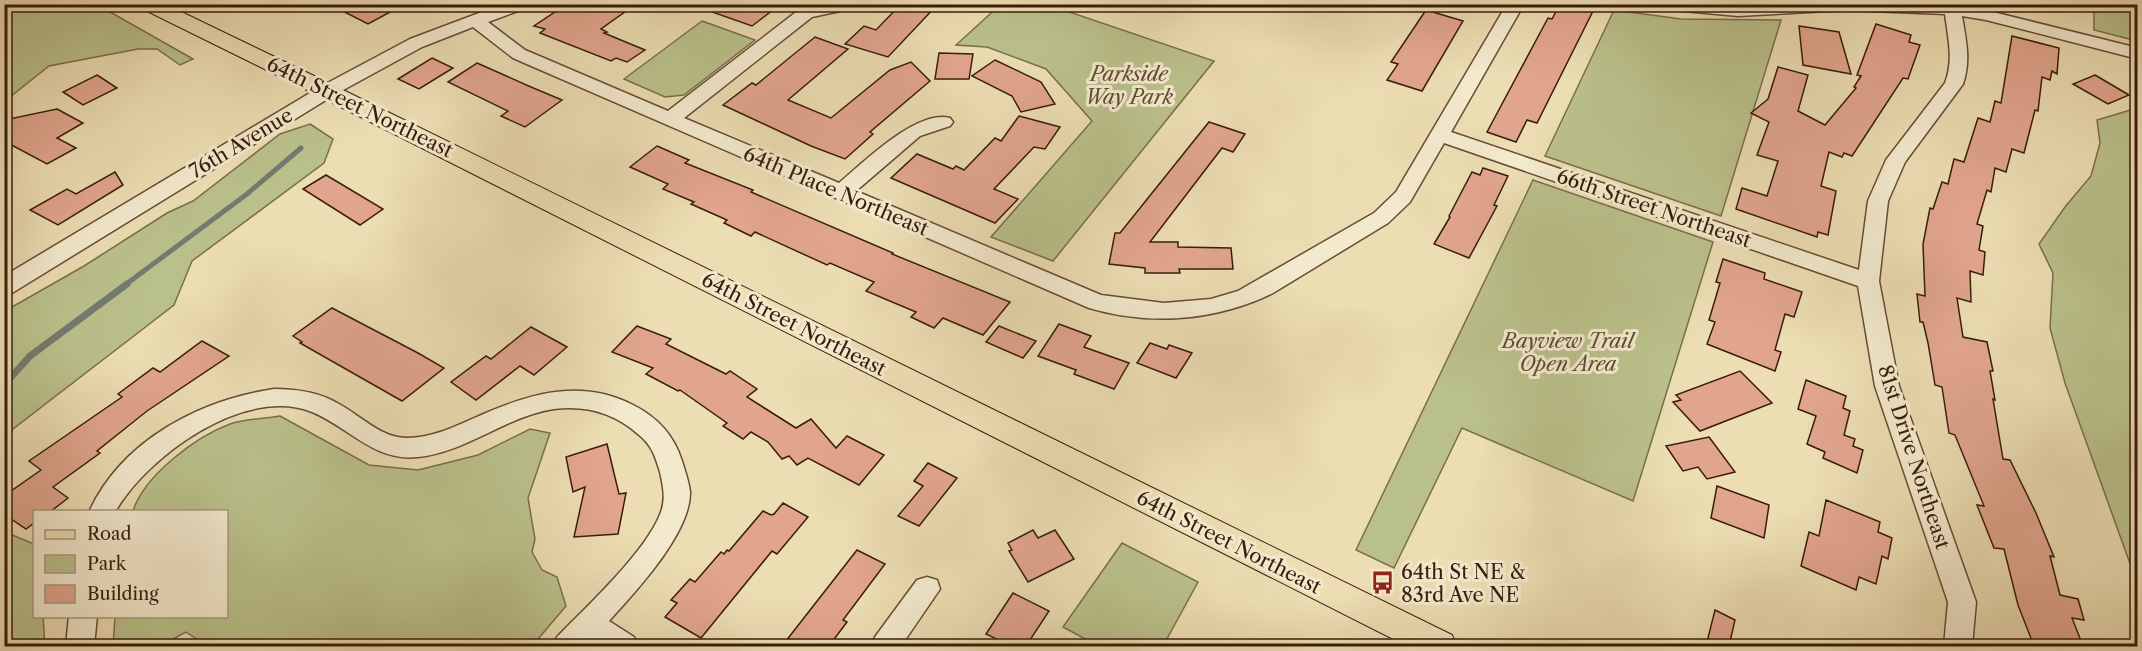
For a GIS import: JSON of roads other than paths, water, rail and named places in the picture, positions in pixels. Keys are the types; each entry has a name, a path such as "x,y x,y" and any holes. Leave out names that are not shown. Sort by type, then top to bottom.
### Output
{"main road":[{"name":"64th Street Northeast","path":"148,4 327,90 1440,646"}],"street":[{"name":"76th Avenue","path":"4,287 327,90 416,43 520,4"},
{"name":"64th Place Northeast","path":"476,21 519,54 840,194 1097,302 1135,309 1164,311 1211,307 1245,297 1381,218 1403,197 1516,4"},
{"path":"1662,4 1700,5 1738,11 1851,6 1951,7 2138,54"},
{"path":"1824,4 1851,6"},
{"path":"670,119 806,13 839,6"},
{"name":"81st Drive Northeast","path":"1951,7 1959,50 1959,70 1954,84 1896,160 1878,201 1868,281 1887,386 1962,602 1958,646"},
{"path":"840,194 913,132 943,122"},
{"name":"66th Street Northeast","path":"1440,135 1868,281"},
{"path":"103,510 106,503 143,458 178,432 212,414 246,401 285,398 318,404 372,438 394,446 418,448 445,441 535,403 575,399 614,406 639,419 659,437 670,460 677,495 670,523 650,554 567,646"},
{"path":"885,646 927,589"},
{"path":"80,646 83,618"},
{"path":"589,623 624,646"}],"waterway":[{"path":"4,10 13,10"},
{"path":"125,285 247,194 301,148"},
{"path":"4,385 30,356 127,284"},
{"path":"4,635 7,646"}],"place":[{"name":"64th St NE & 83rd Ave NE","path":"1383,583"}],"park label":[{"name":"Parkside Way Park","path":"1129,86"},
{"name":"Bayview Trail Open Area","path":"1568,352"}]}
